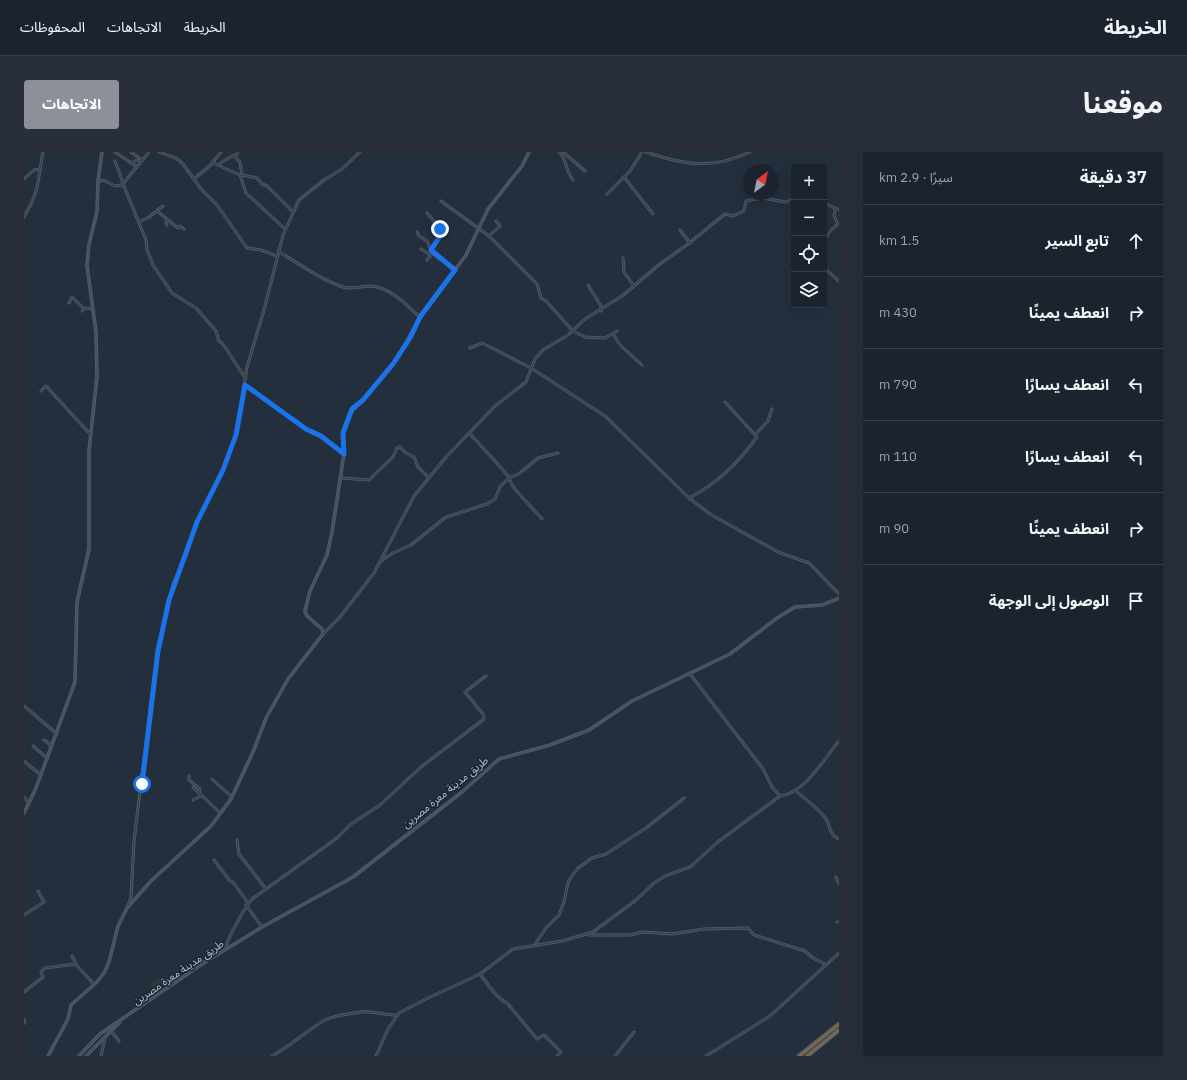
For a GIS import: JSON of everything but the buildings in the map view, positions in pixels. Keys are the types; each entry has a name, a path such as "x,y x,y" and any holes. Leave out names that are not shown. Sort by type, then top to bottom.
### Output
{"highway":[{"path":"799,1056 839,1024"},
{"path":"807,1056 839,1030"}],"street":[{"path":"24,218 32,202 44,152"},
{"path":"24,813 48,758 76,682 77,602 89,549 89,451 97,376 96,332 87,266 89,244 97,212 98,183 102,152"},
{"path":"115,152 137,167"},
{"path":"131,152 142,161"},
{"path":"98,183 103,180 116,186 123,183 149,152"},
{"path":"159,152 176,158 183,164 194,180 217,205 247,248 261,250 277,256"},
{"path":"194,180 221,152"},
{"path":"235,157 238,152"},
{"path":"128,908 131,897 134,841 147,747 148,720 161,633 173,584 186,556 197,522 223,470 236,435 247,367 264,310 278,251 285,229 300,200 324,180 342,169 360,152"},
{"path":"323,634 322,629 307,616 305,611 315,576 327,555 341,478 344,454 343,433 350,413 363,400 398,356 420,317 466,255 480,229 488,209 522,166 529,152"},
{"path":"559,152 565,160 567,173 573,180"},
{"path":"563,152 585,171"},
{"path":"607,194 624,177 640,157 642,152"},
{"path":"646,152 690,165 720,163 750,152"},
{"path":"219,165 221,162 234,155 240,162 246,193 285,229"},
{"path":"132,163 137,160 142,161"},
{"path":"115,161 139,222 153,265 172,293 196,308 216,331 219,341 223,344 244,376 246,376"},
{"path":"212,163 242,176 257,178 293,212"},
{"path":"24,179 34,170 40,169"},
{"path":"624,177 653,214"},
{"path":"48,1056 68,1020 71,1005 104,973 109,962 118,926 128,908 151,881 211,826 232,797 253,752 266,718 288,679 374,573 410,501 428,478 496,405 526,382 531,368 543,350 573,331 585,319 601,311 660,264 690,243 725,214 733,216 744,211 746,201 762,198 786,202 791,200"},
{"path":"440,201 489,236 536,284 541,298 546,301 573,331 587,337 605,338 617,332"},
{"path":"827,205 835,210 839,210"},
{"path":"139,222 163,206"},
{"path":"827,236 831,230 838,224 834,216 835,210"},
{"path":"157,211 178,228 180,226 184,229"},
{"path":"430,215 440,228 440,236"},
{"path":"167,225 166,222 168,220"},
{"path":"489,236 500,226 496,221"},
{"path":"680,230 690,243"},
{"path":"431,250 443,231"},
{"path":"417,232 419,236 427,241 433,254"},
{"path":"421,249 433,254 455,270"},
{"path":"278,251 316,274 343,287 358,289 369,286 378,287 392,294 420,317"},
{"path":"427,260 433,254"},
{"path":"623,258 624,272 634,286"},
{"path":"827,271 839,281"},
{"path":"588,285 601,306 601,311"},
{"path":"69,303 72,297 81,307 82,311"},
{"path":"81,307 93,309"},
{"path":"613,334 622,346 642,364"},
{"path":"470,348 484,343 531,368 605,416 688,498 710,514 778,552 809,563 839,594"},
{"path":"245,385 306,429 321,436 344,454"},
{"path":"41,391 46,386 91,435"},
{"path":"688,498 704,490 737,463 757,437 725,402"},
{"path":"755,435 768,422 772,409"},
{"path":"470,434 509,478 513,487 542,519"},
{"path":"341,478 369,480 393,457 398,447 406,453 414,456 418,467 428,478"},
{"path":"380,561 411,545 446,517 487,504 496,497 500,487 509,478 520,473 538,458 558,453"},
{"name":"طريق مدينة معرة مصرين","path":"86,1056 124,1019 169,985 262,927 353,877 462,792 499,759 550,745 589,730 625,705 730,654 777,618 795,608 822,604 839,598"},
{"path":"690,674 764,769 772,787 780,796"},
{"path":"224,950 227,941 242,916 247,904 338,838 351,824 380,805 421,767 484,719 483,714 465,692 486,676"},
{"path":"24,706 57,734"},
{"path":"44,740 52,746"},
{"path":"587,935 612,919 661,878 690,867 719,841 780,796 796,791 807,781 839,741"},
{"path":"33,746 48,758"},
{"path":"24,761 41,775"},
{"path":"189,776 189,780 200,790 200,795"},
{"path":"212,779 232,797"},
{"path":"193,787 220,813"},
{"path":"796,791 807,802 815,806 827,820 832,834 839,839"},
{"path":"193,800 200,795"},
{"path":"24,797 29,803"},
{"path":"535,944 546,928 559,915 564,902 568,882 578,869 592,858 606,854 646,828 684,798"},
{"path":"237,840 239,854 266,889"},
{"path":"214,860 230,881 233,882 262,927"},
{"path":"836,877 839,884"},
{"path":"24,916 44,902 38,891"},
{"path":"376,1056 388,1029 398,1015 420,1002 480,974 513,949 535,944 587,935 630,935 643,932 672,934 704,929 748,928 754,935 805,951 813,958 825,964"},
{"path":"706,1056 770,1016 825,964 839,953"},
{"path":"72,956 76,964 94,984"},
{"path":"24,992 43,977 40,972 45,968 76,964"},
{"path":"480,974 537,1039 544,1035 561,1052 557,1056"},
{"path":"272,1056 289,1047 323,1021 333,1017 363,1012 398,1015"},
{"name":"طريق مدينة معرة مصرين","path":"79,1056 100,1034 124,1019"},
{"path":"110,1031 119,1041"},
{"path":"614,1056 634,1032"},
{"path":"101,1056 105,1038"}],"green space":[{"path":"160,977 164,983 154,989 150,983"}],"route":[{"path":"142,784 147,747 148,720 158,651 173,584 181,563 186,556 197,522 210,493 223,470 236,435 245,385 306,429 321,436 344,454 343,433 352,409 363,400 393,364 410,338 425,309 436,298 455,270 433,254 431,250 440,236 440,229"}]}
